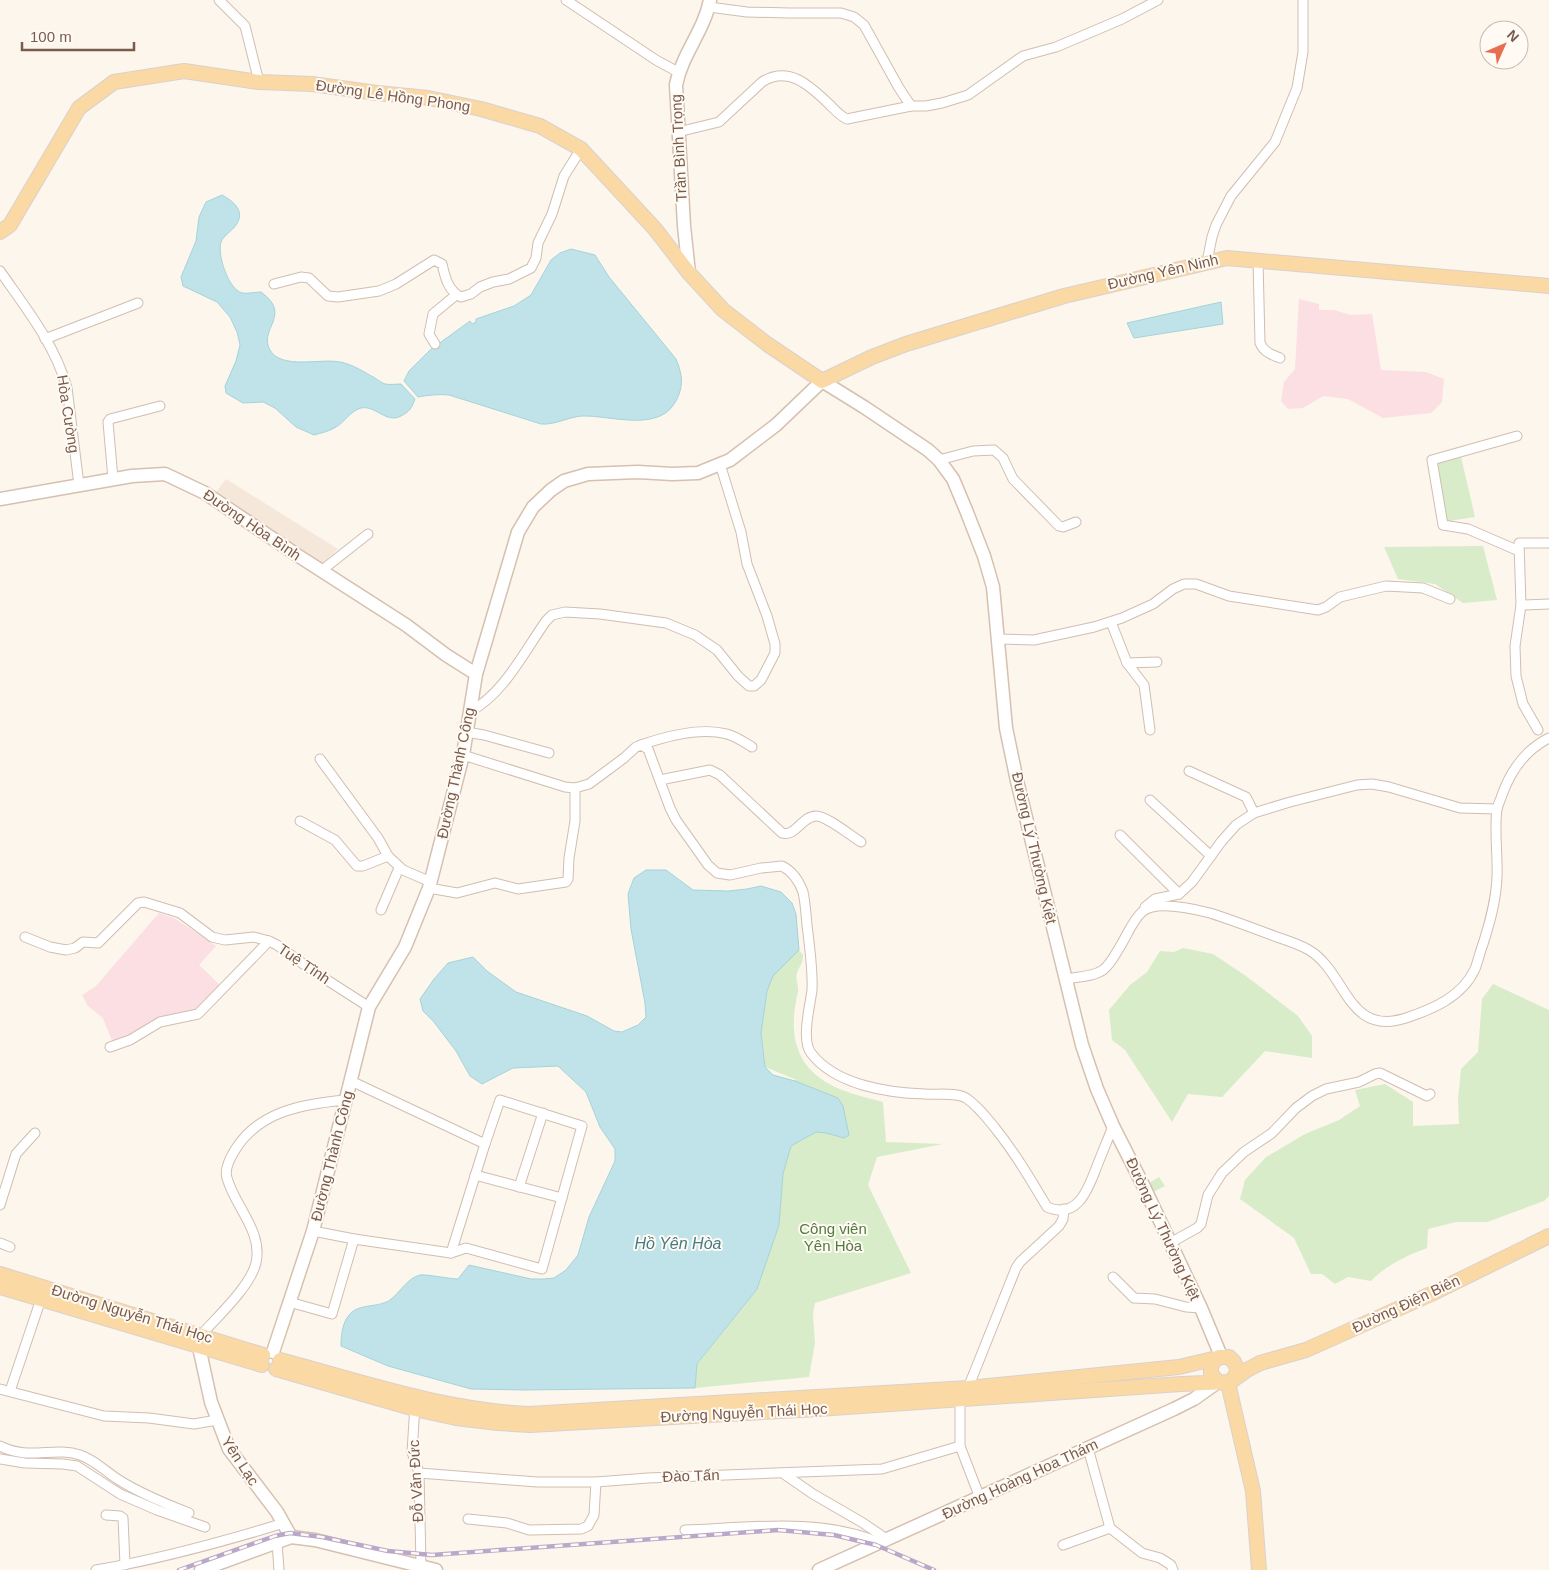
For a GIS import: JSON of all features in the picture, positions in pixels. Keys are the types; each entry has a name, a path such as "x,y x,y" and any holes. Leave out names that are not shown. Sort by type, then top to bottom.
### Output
{"main road":[{"name":"Trần Bình Trọng","path":"689,273 684,226 676,85 678,72 710,4"},
{"name":"Đường Lê Hồng Phong","path":"0,232 10,224 79,108 114,82 184,71 259,82 312,84 437,100 481,109 540,126 580,149 655,229 689,273 723,310 767,344 822,381"},
{"name":"Đường Yên Ninh","path":"822,381 872,357 906,344 1064,296 1226,258 1549,286"},
{"name":"Đường Lý Thường Kiệt","path":"822,381 913,438 940,460 952,479 966,510 990,573 999,639 1006,728 1017,781 1082,1044 1097,1089 1113,1126 1145,1189 1223,1357"},
{"name":"Đường Thành Công","path":"271,1360 313,1231 369,1007 405,947 430,885 463,755 476,674 518,532 533,507 564,481 588,474 638,472 698,473 730,460 776,425 822,381"},
{"name":"Đường Hòa Bình","path":"0,499 113,479 165,474 205,492 406,625 446,655 476,674"},
{"name":"Đường Điện Biên","path":"1226,1382 1260,1363 1292,1355 1315,1346 1431,1294 1549,1236"},
{"name":"Đường Nguyễn Thái Học","path":"0,1274 43,1294"},
{"name":"Đường Nguyễn Thái Học","path":"0,1287 43,1294 416,1403 456,1418 498,1423 530,1425 964,1394 1226,1382"},
{"name":"Yên Lạc","path":"200,1341 211,1402 229,1449 284,1523 291,1537"},
{"name":"Đường Nguyễn Thái Học","path":"964,1394 1179,1367 1223,1357"},
{"name":"Đường Điện Biên","path":"1223,1357 1244,1362 1260,1363"},
{"path":"1223,1357 1234,1362 1237,1368 1236,1375 1226,1382 1213,1378 1210,1370 1212,1362 1223,1357"},
{"path":"1226,1382 1253,1491 1259,1570"},
{"name":"Đường Hoàng Hoa Thám","path":"819,1570 980,1498 1194,1399 1226,1382"},
{"path":"201,1570 291,1537 314,1540 436,1570"}],"street":[{"path":"219,0 245,26 259,82"},
{"path":"566,0 656,60 678,72"},
{"path":"678,132 719,122 762,82 770,77 782,75 791,76 803,82 847,119 911,106 942,103 968,94 1023,56 1082,36 1122,19 1158,0"},
{"path":"1208,262 1216,225 1231,196 1275,142 1297,88 1303,52 1303,0"},
{"path":"710,4 781,13 841,13 854,17 864,25 911,106"},
{"path":"274,284 301,277 309,278 328,296 338,297 379,291 396,284 434,260 442,264 448,284 456,295 461,297 471,294 480,287 521,274 531,268 536,258 538,243 552,214 564,176 580,149"},
{"path":"1258,260 1260,343 1263,349 1280,358"},
{"name":"Hòa Cường","path":"0,271 46,339 63,373 67,388 79,485"},
{"path":"435,344 429,334 433,314 456,295"},
{"path":"46,339 138,303"},
{"path":"113,479 108,422 110,419 160,406"},
{"path":"1517,436 1432,460 1443,525 1468,529 1519,551"},
{"path":"940,460 973,451 994,450 1002,458 1013,479 1059,526 1063,527 1076,522"},
{"path":"469,712 485,703 496,693 546,621 552,615 561,612 600,614 666,622 694,635 717,650 738,676 749,686 754,686 761,680 775,653 774,636 750,571 741,532 720,464"},
{"path":"321,570 368,534"},
{"path":"1538,730 1523,704 1516,676 1515,646 1521,605 1519,543 1549,543"},
{"path":"999,639 1034,640 1051,638 1111,622 1153,604 1173,589 1184,584 1196,584 1228,596 1318,610 1340,597 1386,586 1423,588 1450,598"},
{"path":"1521,605 1549,604"},
{"path":"1111,622 1127,663 1144,684 1150,730"},
{"path":"1127,663 1157,662"},
{"path":"466,732 484,735 549,753"},
{"path":"463,755 565,787 575,788 589,784 636,747 659,738 703,732 726,734 736,737 752,747"},
{"path":"1143,911 1156,906 1195,909 1218,915 1302,946 1323,961 1356,1009 1372,1019 1387,1022 1395,1021 1423,1012 1450,998 1464,986 1475,969 1492,916 1495,898 1497,876 1497,809 1507,782 1518,764 1536,745 1549,738"},
{"path":"641,745 648,749 676,820 708,865 717,873 730,875 782,866 793,874 798,881 805,902 811,966 812,987 807,1030 808,1042 809,1051 818,1062 839,1076 873,1088 911,1094 955,1095 966,1098 985,1115 1012,1151 1047,1207 1057,1211 1074,1206 1084,1197 1113,1126"},
{"path":"320,759 378,838 388,856 399,868 430,885 457,893 495,883 518,889 566,882 568,879 569,858 575,821 575,788"},
{"path":"660,780 710,770 714,771 782,833 791,832 808,818 817,816 861,842"},
{"path":"1189,771 1246,797 1254,813"},
{"path":"1065,979 1102,970 1110,962 1145,906 1155,899 1178,894 1192,882 1236,825 1254,813 1357,785 1372,784 1389,787 1460,808 1497,809"},
{"path":"1150,800 1211,856"},
{"path":"300,821 335,840 357,866 363,866 388,856"},
{"path":"1120,835 1178,894"},
{"path":"381,910 399,868"},
{"name":"Tuệ Tĩnh","path":"26,938 50,947 66,950 72,950 83,942 98,943 138,903 144,902 180,912 212,938 225,940 254,937 269,941 369,1007"},
{"path":"110,1047 130,1040 160,1022 198,1014 269,941"},
{"path":"1170,1243 1201,1224 1208,1195 1222,1173 1244,1152 1272,1133 1296,1108 1312,1096 1332,1087 1359,1082 1380,1073 1415,1091 1427,1096 1430,1094"},
{"path":"351,1081 485,1144"},
{"path":"200,1341 247,1284 256,1263 257,1239 226,1177 228,1160 242,1138 269,1118 306,1105 345,1100"},
{"path":"313,1231 354,1240 451,1253 466,1248 542,1269 582,1126 500,1100 451,1253"},
{"path":"519,1187 543,1113"},
{"path":"0,1205 16,1154 35,1133"},
{"path":"475,1175 562,1198"},
{"path":"980,1498 960,1446 964,1394 1016,1268 1059,1226 1063,1219 1064,1209"},
{"path":"289,1302 332,1314 354,1240"},
{"path":"0,1243 10,1247"},
{"path":"1113,1277 1134,1298 1155,1299 1186,1307 1201,1308"},
{"path":"10,1391 43,1294"},
{"path":"0,1389 104,1416 149,1418 194,1424 217,1420"},
{"name":"Đỗ Văn Đức","path":"416,1403 412,1452 418,1473 421,1565"},
{"path":"0,1446 19,1453 56,1452 79,1454 126,1485 190,1513"},
{"name":"Đào Tấn","path":"418,1473 537,1482 596,1482 648,1478 784,1474 882,1469 960,1446"},
{"path":"1088,1448 1110,1528 1142,1553 1160,1558 1171,1566 1173,1570"},
{"path":"0,1458 25,1463 77,1466 120,1494 204,1527"},
{"path":"784,1474 813,1494 863,1523 884,1542"},
{"path":"468,1519 507,1523 529,1530 581,1529 588,1526 594,1515 596,1482"},
{"path":"106,1515 123,1518 125,1565"},
{"path":"96,1570 204,1547 284,1523"},
{"path":"685,1530 765,1526 805,1527 867,1537 884,1542"},
{"path":"1063,1545 1110,1528"},
{"path":"277,1542 279,1570"}],"shaded area":[{"path":"1299,299 1319,304 1319,310 1334,310 1351,315 1372,314 1381,370 1426,372 1444,379 1442,402 1431,413 1383,418 1348,399 1323,396 1303,408 1288,409 1281,401 1284,382 1295,369"},
{"path":"226,479 338,549 321,565 214,495"},
{"path":"159,913 174,918 216,946 199,965 221,986 197,1012 113,1043 103,1018 88,1006 82,995 96,986"}],"green space":[{"path":"1461,457 1475,517 1449,521 1447,520 1435,464"},
{"path":"1483,546 1497,600 1463,603 1435,584 1398,579 1384,547"},
{"path":"1183,948 1213,954 1246,976 1298,1016 1312,1036 1312,1058 1265,1051 1222,1097 1188,1094 1172,1122 1125,1050 1112,1040 1109,1010 1130,985 1147,972 1160,951 1174,952"},
{"name":"Công viên Yên Hòa","path":"799,950 803,958 797,975 798,990 794,1024 795,1038 805,1063 826,1082 842,1090 883,1102 886,1142 943,1144 877,1157 868,1185 911,1273 815,1303 813,1314 815,1343 809,1377 695,1388 697,1365 757,1289 779,1225 783,1174 791,1146 816,1132 844,1138 794,1080 797,1080 765,1067 761,1033 767,991 773,976"},
{"path":"1493,984 1549,1010 1549,1196 1544,1201 1487,1222 1456,1222 1428,1229 1427,1248 1383,1270 1371,1281 1348,1277 1335,1284 1322,1274 1311,1274 1294,1238 1240,1199 1245,1180 1266,1157 1305,1134 1339,1120 1360,1106 1355,1090 1385,1084 1413,1102 1413,1126 1459,1124 1458,1100 1461,1069 1478,1052 1482,999"},
{"path":"1159,1177 1165,1186 1153,1192 1149,1183"}],"water":[{"path":"222,195 234,203 240,215 236,225 221,242 222,262 228,278 237,290 242,293 261,292 270,300 275,315 267,342 275,356 292,362 332,361 349,364 385,384 401,384 415,399 408,411 401,416 391,418 371,409 361,408 334,428 314,435 296,427 275,408 263,402 243,403 226,393 225,386 236,361 240,345 237,332 230,317 217,302 183,286 181,277 196,241 199,217 206,202"},
{"path":"571,249 595,255 609,277 676,359 681,374 681,384 677,399 670,410 648,419 634,420 582,416 541,424 449,395 418,397 404,381 409,371 430,350 470,321 472,324 476,322 476,319 514,306 531,295 551,260 560,253"},
{"path":"1221,302 1223,324 1134,338 1127,323"},
{"name":"Hồ Yên Hòa","path":"646,870 666,870 693,890 728,891 761,886 781,892 792,903 796,914 799,950 773,976 767,991 761,1033 765,1067 773,1075 795,1081 838,1098 843,1106 849,1135 844,1138 816,1132 791,1146 783,1174 779,1225 757,1289 697,1364 695,1388 471,1389 388,1366 341,1346 343,1327 352,1312 367,1306 387,1302 407,1282 420,1275 458,1279 469,1265 531,1279 554,1278 566,1270 578,1255 589,1217 615,1161 615,1149 600,1127 586,1092 558,1066 513,1068 482,1084 470,1076 456,1051 423,1011 420,999 448,963 473,957 487,971 516,992 587,1016 614,1031 622,1032 638,1025 646,1017 645,1003 631,929 628,894 634,878"}],"railway":[{"path":"179,1570 275,1536 290,1533 322,1537 388,1551 432,1555 778,1530 834,1535 876,1545 934,1570"}]}
